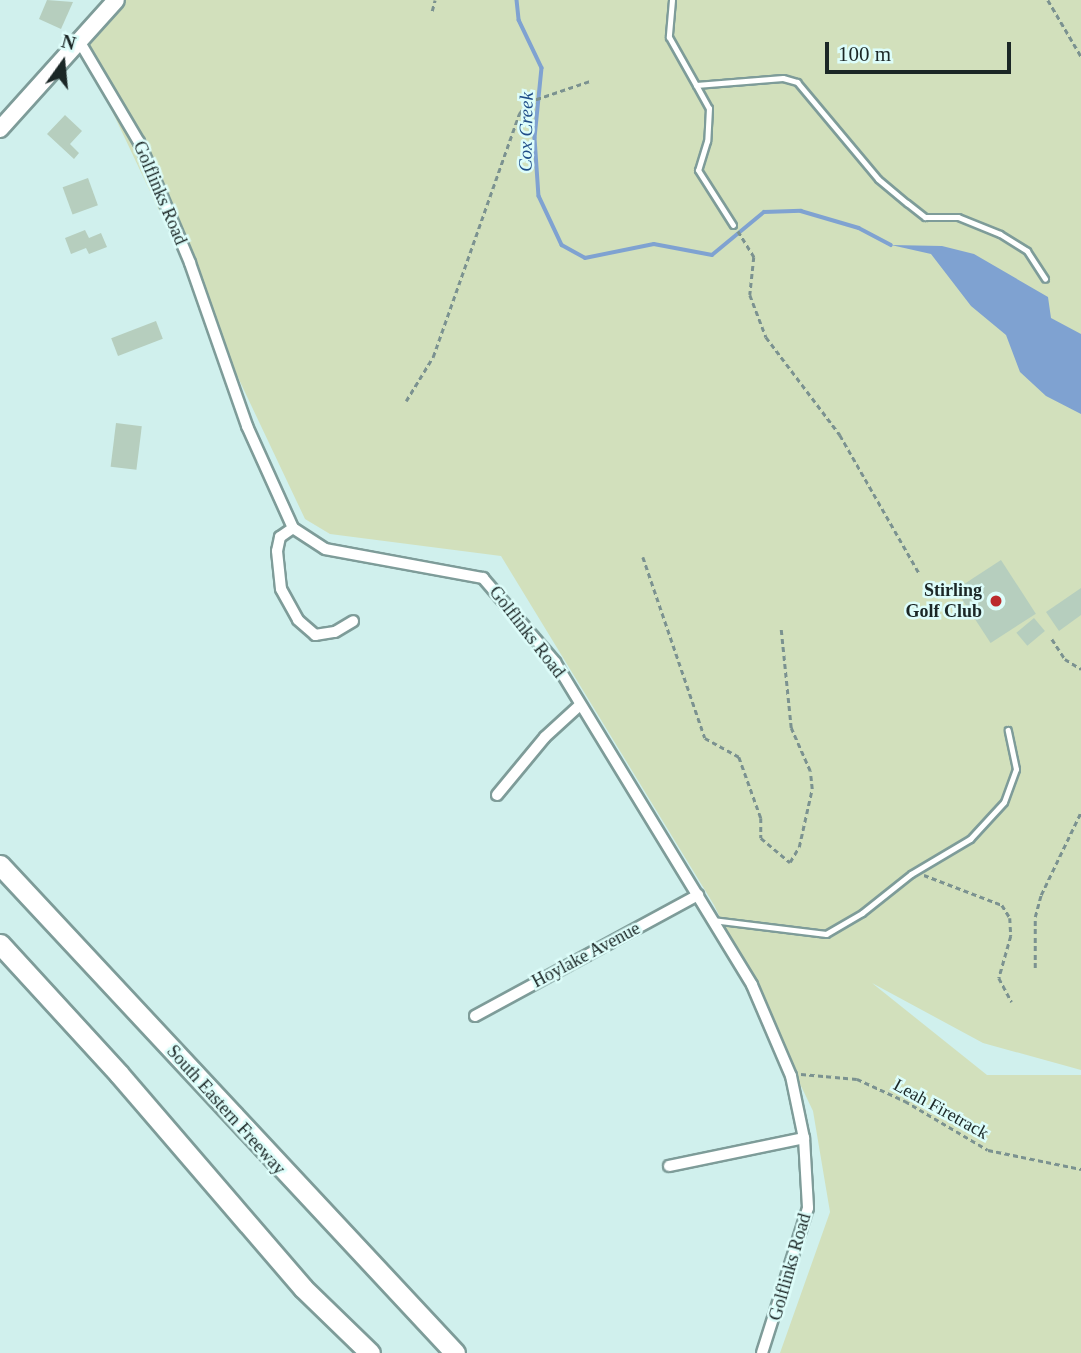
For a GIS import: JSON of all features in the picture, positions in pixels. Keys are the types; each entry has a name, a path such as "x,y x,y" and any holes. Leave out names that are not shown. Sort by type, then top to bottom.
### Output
{"highway":[{"name":"South Eastern Freeway","path":"0,865 455,1353"},
{"path":"0,944 119,1074 303,1288 370,1353"}],"main road":[{"path":"0,129 78,39 116,0"}],"street":[{"name":"Golflinks Road","path":"78,39 139,142 190,263 247,426 293,528 325,549 483,578 555,662 698,895 709,920 751,985 792,1076 804,1138 808,1208 762,1353"},
{"path":"293,528 280,537 277,551 281,589 298,620 315,635 335,632 353,621"},
{"path":"497,795 545,737 579,705"},
{"name":"Hoylake Avenue","path":"475,1016 698,895"},
{"path":"669,1166 804,1138"}],"lane":[{"path":"672,0 668,37 709,108 707,141 698,170 733,225"},
{"path":"696,85 783,78 797,82 878,179 907,203 925,217 958,217 1000,234 1027,251 1045,279"},
{"path":"709,920 826,934 862,913 911,874 970,839 1004,802 1016,769 1008,730"}],"path":[{"path":"432,11 435,0"},
{"path":"1048,0 1081,55"},
{"path":"405,401 433,357 520,114 531,101 590,80"},
{"path":"744,238 754,257 750,295 765,337 840,435 919,573"},
{"path":"643,557 705,738 739,757 761,817 761,838 790,862 799,847 812,789 810,771 791,728 781,629"},
{"path":"1052,639 1065,659 1081,668"},
{"path":"1035,968 1035,917 1041,895 1081,812"},
{"path":"924,875 1002,905 1010,918 1011,936 999,978 1012,1002"},
{"name":"Leah Firetrack","path":"792,1076 808,1072 857,1079 905,1101 954,1134 988,1150 1081,1169"}],"green space":[{"name":"Stirling Golf Club","path":"116,0 1081,0 1081,1070 983,1043 872,983 987,1075 1081,1075 1081,1353 780,1353 830,1212 813,1111 714,905 501,556 330,534 305,519 78,39"}],"water":[{"path":"891,245 942,246 974,254 1048,297 1051,318 1081,334 1081,414 1046,396 1020,372 1006,335 971,306 931,254"}],"building":[{"path":"47,0 73,2 61,29 39,19"},
{"path":"65,115 82,131 70,144 79,153 74,159 47,134"},
{"path":"88,178 98,205 73,214 63,187"},
{"path":"85,230 89,238 101,233 107,247 89,254 86,248 71,254 65,238"},
{"path":"156,321 163,339 118,356 111,338"},
{"path":"116,423 142,426 136,470 111,467"},
{"name":"Stirling Golf Club","path":"1001,560 1036,614 991,643 956,589"},
{"path":"1081,588 1081,615 1059,631 1046,612"},
{"path":"1034,618 1045,631 1027,646 1016,633"}],"waterway":[{"name":"Cox Creek","path":"517,0 519,20 542,68 535,138 539,196 562,245 585,258 654,244 712,255 764,212 801,211 859,228 891,245"}],"place":[{"name":"Stirling Golf Club","path":"996,601"}]}
